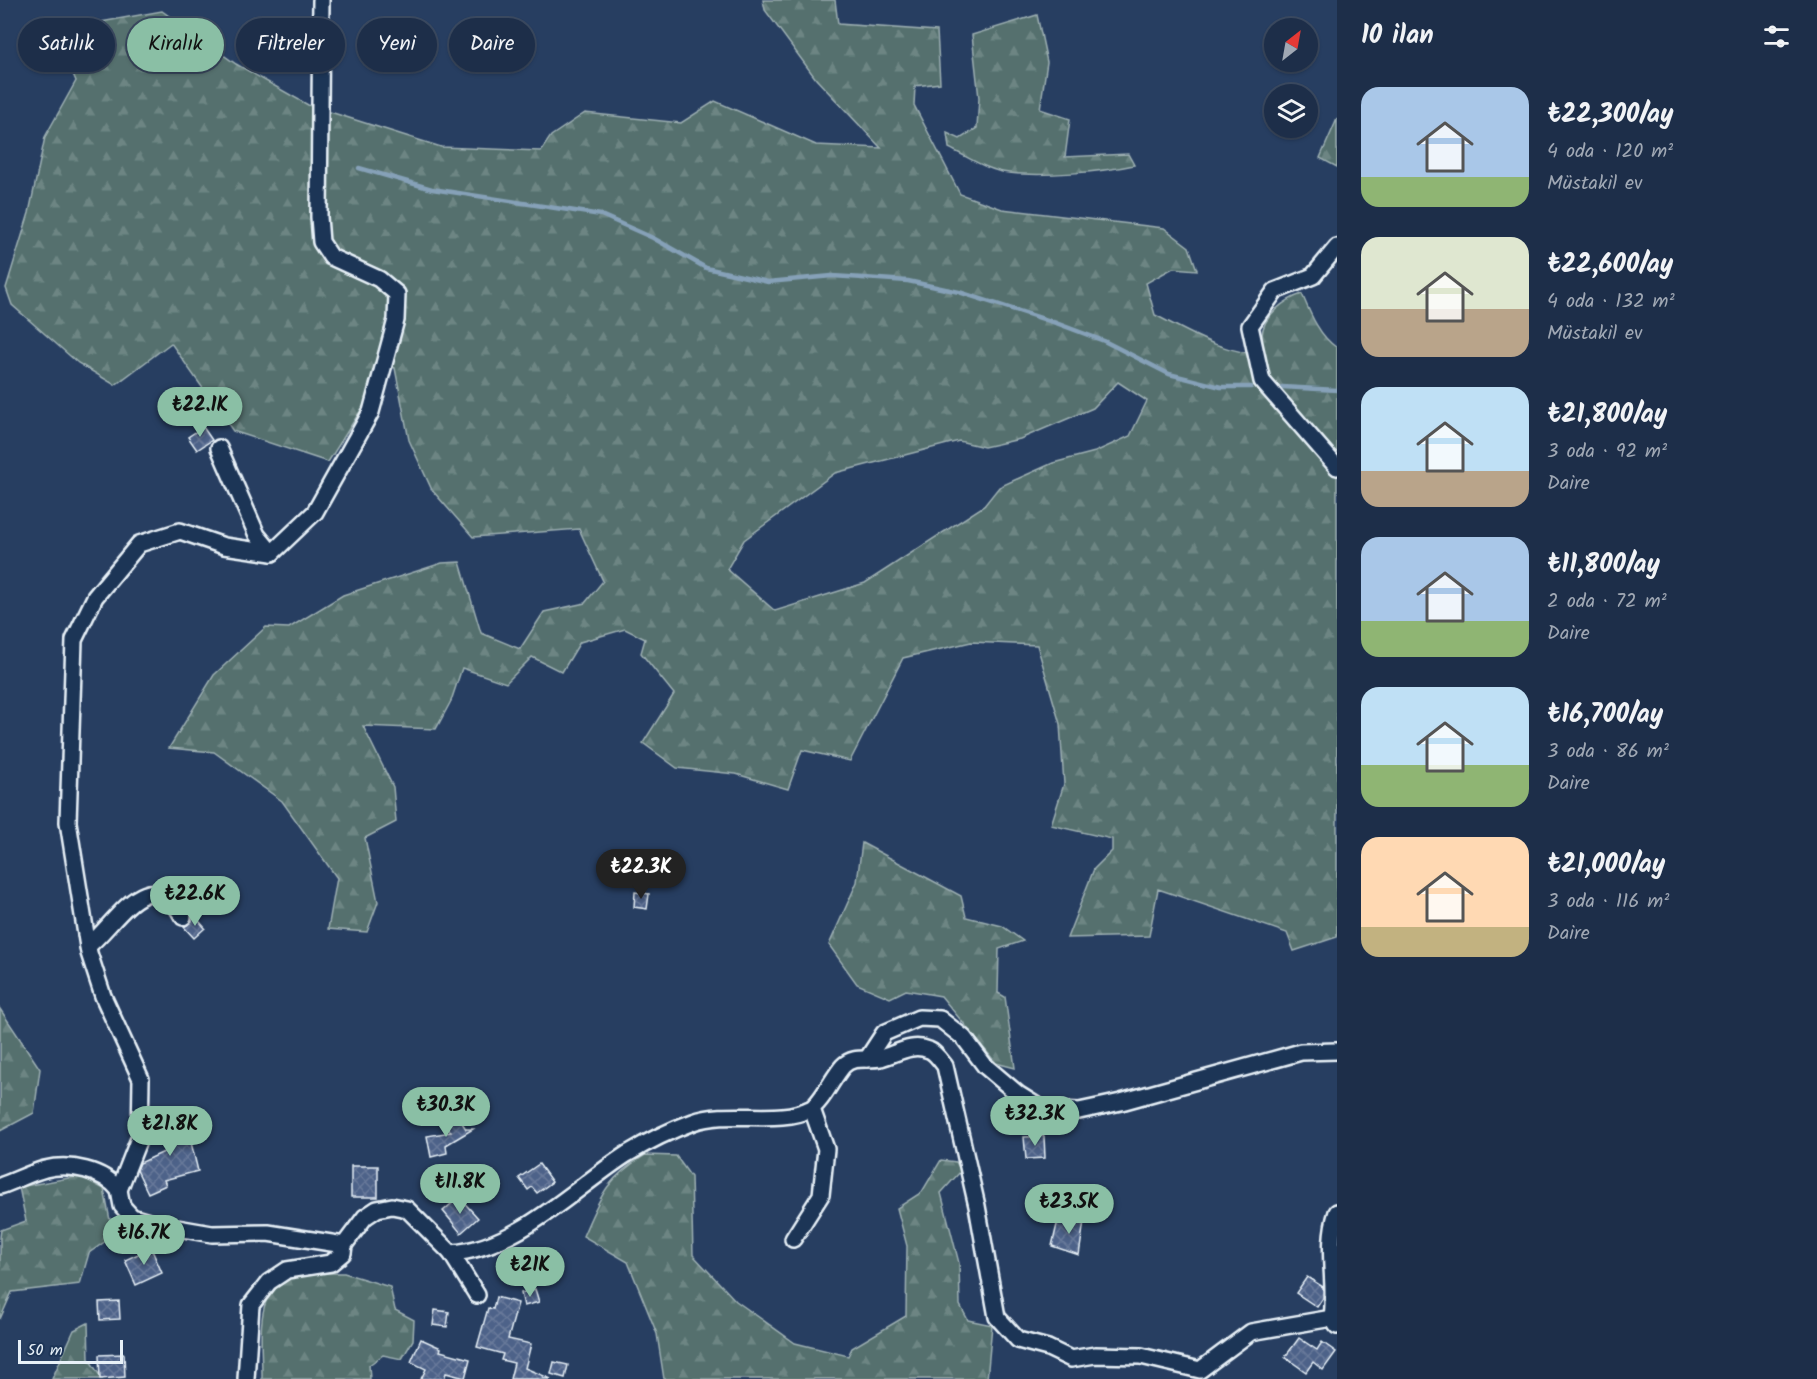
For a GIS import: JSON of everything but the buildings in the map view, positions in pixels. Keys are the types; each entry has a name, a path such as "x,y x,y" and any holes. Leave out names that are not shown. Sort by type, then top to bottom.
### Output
{"street":[{"path":"272,554 315,512 371,412 396,320 397,294 379,279 332,257 321,242 321,0"},
{"path":"1337,247 1312,276 1275,291 1250,326 1262,381 1337,467"},
{"path":"219,448 257,535 272,554"},
{"path":"119,1190 140,1136 141,1079 103,996 88,946 68,822 74,640 95,597 139,544 180,531 224,546 272,554"},
{"path":"88,946 103,934 124,908 147,892 161,894 177,907 183,917"},
{"path":"867,1059 884,1033 919,1018 940,1019 964,1038 985,1066 1018,1094 1042,1109 1078,1111 1121,1102 1301,1052 1337,1051"},
{"path":"451,1253 470,1252 487,1246 542,1216 629,1153 694,1122 717,1116 793,1115 812,1109 851,1059 867,1059 913,1047 931,1050 945,1066 977,1206 997,1317 1018,1340 1048,1348 1071,1359 1095,1355 1142,1356 1200,1370 1251,1332 1334,1322 1336,1299 1332,1245 1333,1224 1337,1212"},
{"path":"793,1239 821,1195 826,1149 812,1109"},
{"path":"0,1186 46,1168 92,1170 112,1181 119,1190 122,1206 132,1217 160,1225 212,1234 268,1233 344,1245"},
{"path":"246,1379 252,1305 269,1282 287,1270 332,1263 343,1253 344,1245 365,1217 377,1209 392,1206 407,1209 451,1253 477,1295"}],"green space":[{"path":"763,0 835,0 838,24 937,31 940,83 915,86 914,105 960,194 1002,209 1164,228 1189,247 1197,270 1173,268 1146,283 1155,315 1220,346 1264,355 1263,329 1270,315 1282,304 1302,294 1320,331 1337,348 1337,937 1294,951 1287,933 1158,889 1149,936 1067,938 1094,869 1112,851 1112,839 1051,825 1064,784 1060,724 1037,645 971,642 903,658 850,761 802,750 788,789 736,774 677,768 643,743 674,694 641,653 645,639 625,629 580,642 562,672 532,657 506,683 462,668 451,701 436,729 363,726 393,787 396,822 365,838 378,902 367,932 328,929 337,878 282,801 214,752 169,748 214,675 266,627 289,628 343,595 442,563 460,562 481,633 520,649 544,612 585,603 603,581 579,529 473,537 432,490 409,440 395,368 375,364 366,402 328,462 233,431 171,343 115,385 78,363 12,305 6,288 29,213 45,137 76,81 72,72 115,72 115,19 162,11 172,18 127,18 127,72 224,72 224,55 236,64 236,72 250,72 308,105 441,147 541,151 551,136 585,113 681,123 715,101 816,145 881,148 816,79 765,10","holes":["1118,382 1147,401 1130,436 1095,452 1053,463 999,487 984,506 865,583 775,611 727,569 744,540 835,473 959,441 984,447 1020,439 1093,408"]},
{"path":"1037,15 1047,62 1040,109 1070,119 1065,157 1128,154 1134,165 1072,173 1009,173 986,167 949,148 947,133 960,139 977,128 979,98 972,35"},
{"path":"1337,119 1337,167 1320,158"},
{"path":"862,843 961,896 966,917 1002,926 1023,941 999,949 998,993 1005,997 1015,1068 996,1063 941,996 906,990 890,998 857,984 829,945 857,882"},
{"path":"0,1009 40,1069 34,1113 0,1131"},
{"path":"645,1155 676,1156 691,1177 693,1255 736,1301 795,1343 848,1356 852,1348 906,1316 907,1246 897,1208 922,1192 941,1160 956,1162 961,1171 941,1193 959,1263 960,1305 968,1320 992,1325 987,1379 664,1379 657,1334 628,1262 583,1236 606,1189 621,1172"},
{"path":"80,1176 104,1189 113,1236 89,1253 80,1284 12,1292 0,1319 1,1230 26,1221 19,1187"},
{"path":"344,1273 390,1287 395,1310 414,1320 413,1340 402,1359 383,1355 369,1365 370,1379 262,1379 262,1318 272,1290 282,1280 297,1275"},
{"path":"88,1323 89,1359 102,1379 52,1379 74,1330"}],"waterway":[{"path":"359,168 432,189 601,215 653,238 706,268 768,282 832,276 908,281 959,292 1104,341 1169,374 1221,387 1251,387"},
{"path":"1282,387 1337,390"}]}
